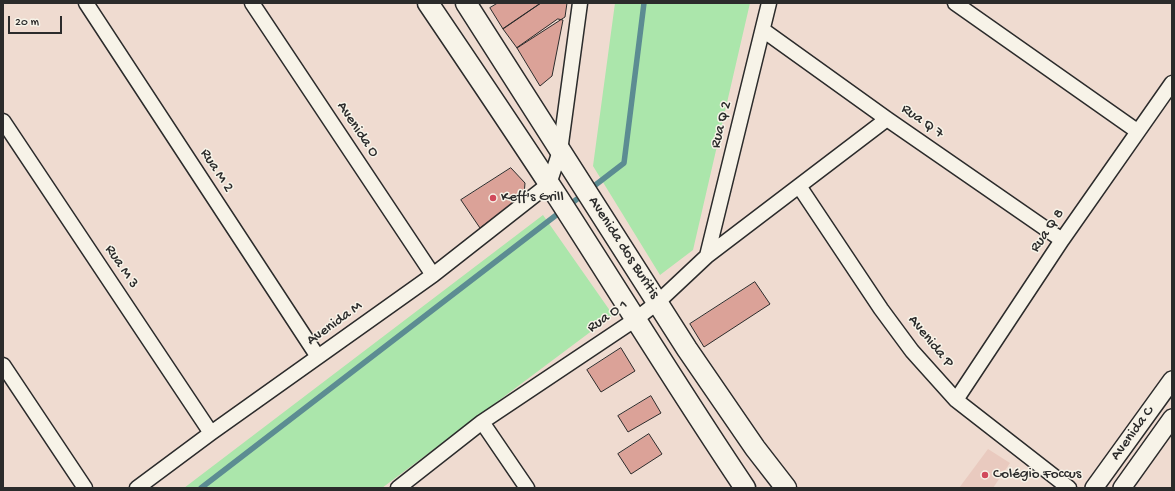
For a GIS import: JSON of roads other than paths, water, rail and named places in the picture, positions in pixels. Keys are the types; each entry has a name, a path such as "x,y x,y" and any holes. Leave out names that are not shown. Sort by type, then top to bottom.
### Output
{"main road":[{"name":"Avenida dos Buritis","path":"428,3 571,218 663,363 745,488"},
{"name":"Avenida dos Buritis","path":"466,3 687,349 755,448 786,488"}],"street":[{"name":"Rua M 2","path":"86,3 318,357"},
{"name":"Avenida O","path":"252,3 433,275"},
{"path":"553,191 560,151 580,3"},
{"name":"Rua Q 2","path":"708,256 769,3"},
{"path":"955,3 1137,131"},
{"name":"Rua Q 7","path":"763,30 887,119 1062,240"},
{"name":"Rua Q 8","path":"956,400 1062,240 1172,83"},
{"name":"Rua O 1","path":"398,488 482,422 636,319 658,302 708,256 887,119"},
{"name":"Rua M 3","path":"3,121 211,433"},
{"name":"Avenida P","path":"799,186 881,309 912,351 956,400 1069,488"},
{"name":"Avenida M","path":"137,488 211,433 553,191"},
{"path":"3,365 85,488"},
{"name":"Avenida C","path":"1094,488 1172,380"},
{"name":"Avenida C","path":"1122,488 1172,418"},
{"path":"482,422 527,488"}],"waterway":[{"path":"201,488 624,163 644,3"}],"place":[{"name":"Keff's Grill","path":"493,198"},
{"name":"Colégio Foccus","path":"985,475"}]}
